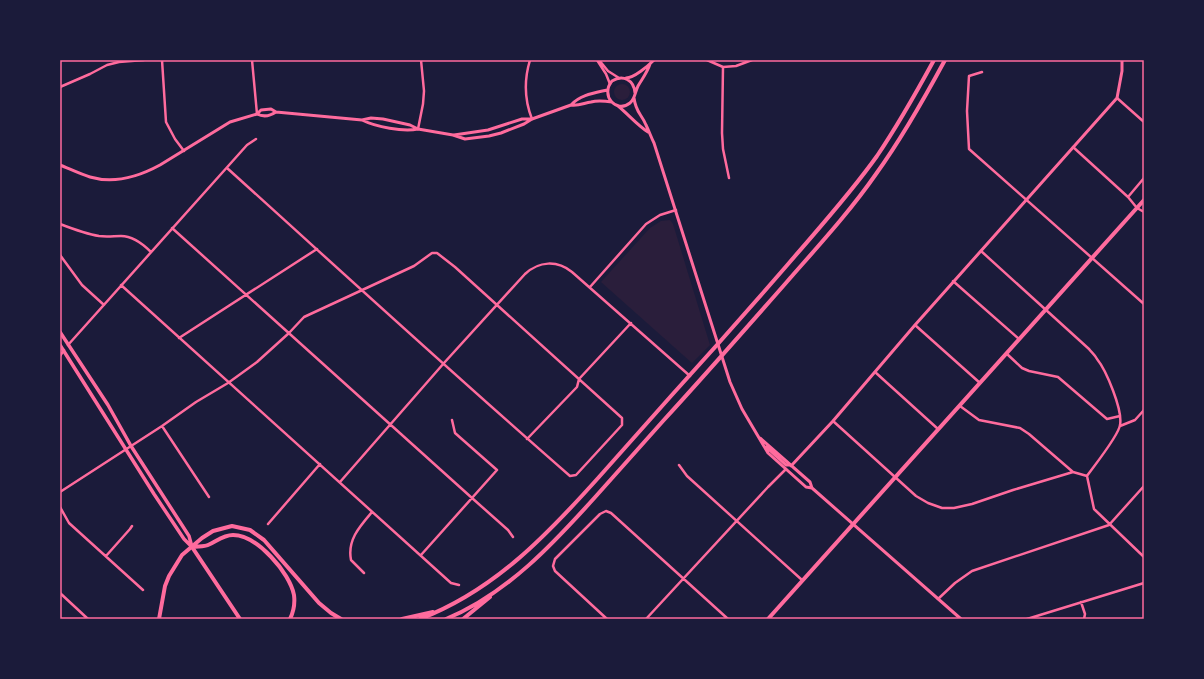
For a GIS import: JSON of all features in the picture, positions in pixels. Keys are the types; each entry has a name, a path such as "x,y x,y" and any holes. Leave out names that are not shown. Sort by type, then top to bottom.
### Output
{"main road":[{"path":"420,619 441,610 485,586 527,552 574,505 779,275 848,194 887,140 908,107 934,60"},
{"path":"463,619 536,558 575,519 722,356 834,228 862,194 895,147 945,60"},
{"path":"768,619 1020,340 1144,200"},
{"path":"60,332 108,405 131,446 189,536 192,547"},
{"path":"60,345 184,539 192,547 240,619"},
{"path":"159,619 164,586 182,556 202,538 213,531 224,528 240,527 250,530 264,540 319,603 341,619"},
{"path":"192,547 207,545 222,537 234,535 244,537 258,545 278,566 294,594 294,607 290,619"},
{"path":"446,619 466,609 499,588"},
{"path":"402,619 441,610"}],"street":[{"path":"60,87 107,65 119,62 144,60"},
{"path":"162,60 166,122 175,139 184,151"},
{"path":"252,60 256,114"},
{"path":"418,129 424,91 421,60"},
{"path":"530,60 525,76 525,94 527,107 532,119"},
{"path":"598,60 608,71 619,78"},
{"path":"598,60 610,84"},
{"path":"648,132 609,99 607,90 612,81 619,78 630,78 636,75 654,60"},
{"path":"707,60 723,67 736,66 752,60"},
{"path":"791,466 833,421 915,325 1116,98 1122,71 1122,60"},
{"path":"650,64 635,93 635,106 646,123 648,132 654,143 736,398 768,453 806,487 812,488"},
{"path":"723,67 722,134 723,149 729,178"},
{"path":"982,72 969,76 967,111 969,149 1144,304"},
{"path":"626,78 633,84 635,93"},
{"path":"60,165 90,177 122,179 149,171 230,122 256,114 261,110 271,109 276,112 362,120 371,118 383,119 410,125 418,129 453,135 465,139 489,136 514,129 532,119 571,105 576,100 589,94 607,90"},
{"path":"616,105 620,106 628,104 634,98"},
{"path":"1116,98 1144,122"},
{"path":"571,105 577,106 592,101 612,102"},
{"path":"256,114 266,116 276,112"},
{"path":"453,135 488,130 522,119 532,119"},
{"path":"362,120 370,124 409,131 418,129"},
{"path":"68,345 226,168 247,145 256,139"},
{"path":"1073,147 1128,197 1137,208 1144,212"},
{"path":"60,492 126,450 196,402 228,383 257,362 304,317 362,290 414,266 432,253 437,253 579,379 622,418 622,425 576,475 570,476 527,438 362,290 317,249 226,168"},
{"path":"1128,197 1144,178"},
{"path":"590,286 646,224 660,215 676,210"},
{"path":"60,224 83,233 100,236 123,236 131,238 140,242 151,252"},
{"path":"172,228 508,530 513,537"},
{"path":"179,338 317,249"},
{"path":"981,250 1098,359 1110,383 1120,416 1120,426 1116,435 1087,476 1094,509 1144,557"},
{"path":"60,255 82,286 104,305"},
{"path":"340,482 444,363 528,272 543,264 554,263 564,266 572,272 590,286 690,376"},
{"path":"954,281 1020,340"},
{"path":"121,285 372,512 452,583 459,585"},
{"path":"527,438 577,387 579,379 631,323"},
{"path":"915,325 980,383"},
{"path":"60,356 64,350"},
{"path":"1006,354 1029,372 1058,377 1107,419 1120,416"},
{"path":"875,372 939,430"},
{"path":"960,406 979,420 1020,428 1073,472 1087,476"},
{"path":"1120,426 1135,420 1144,410"},
{"path":"421,555 498,470 455,433 452,420"},
{"path":"833,421 916,496 928,503 942,508 954,508 972,504 1073,472"},
{"path":"162,426 208,497"},
{"path":"757,436 810,482 812,488 853,525 961,619"},
{"path":"761,442 786,465 791,466"},
{"path":"268,524 320,464"},
{"path":"678,465 687,476 803,581"},
{"path":"646,619 786,469"},
{"path":"938,599 955,583 972,571 1109,525 1144,486"},
{"path":"60,507 69,523 143,590"},
{"path":"607,619 555,571 553,566 555,560 600,514 606,511 611,513 728,619"},
{"path":"364,573 351,560 350,548 356,531 372,512"},
{"path":"106,556 132,526"},
{"path":"1027,619 1144,583"},
{"path":"60,593 88,619"},
{"path":"1081,602 1085,614 1084,619"}],"shaded area":[{"path":"619,84 625,84 630,89 628,98 625,100 619,100 614,95 614,89"},
{"path":"670,220 673,224 710,345 692,363 601,282 650,228 661,221"}]}
